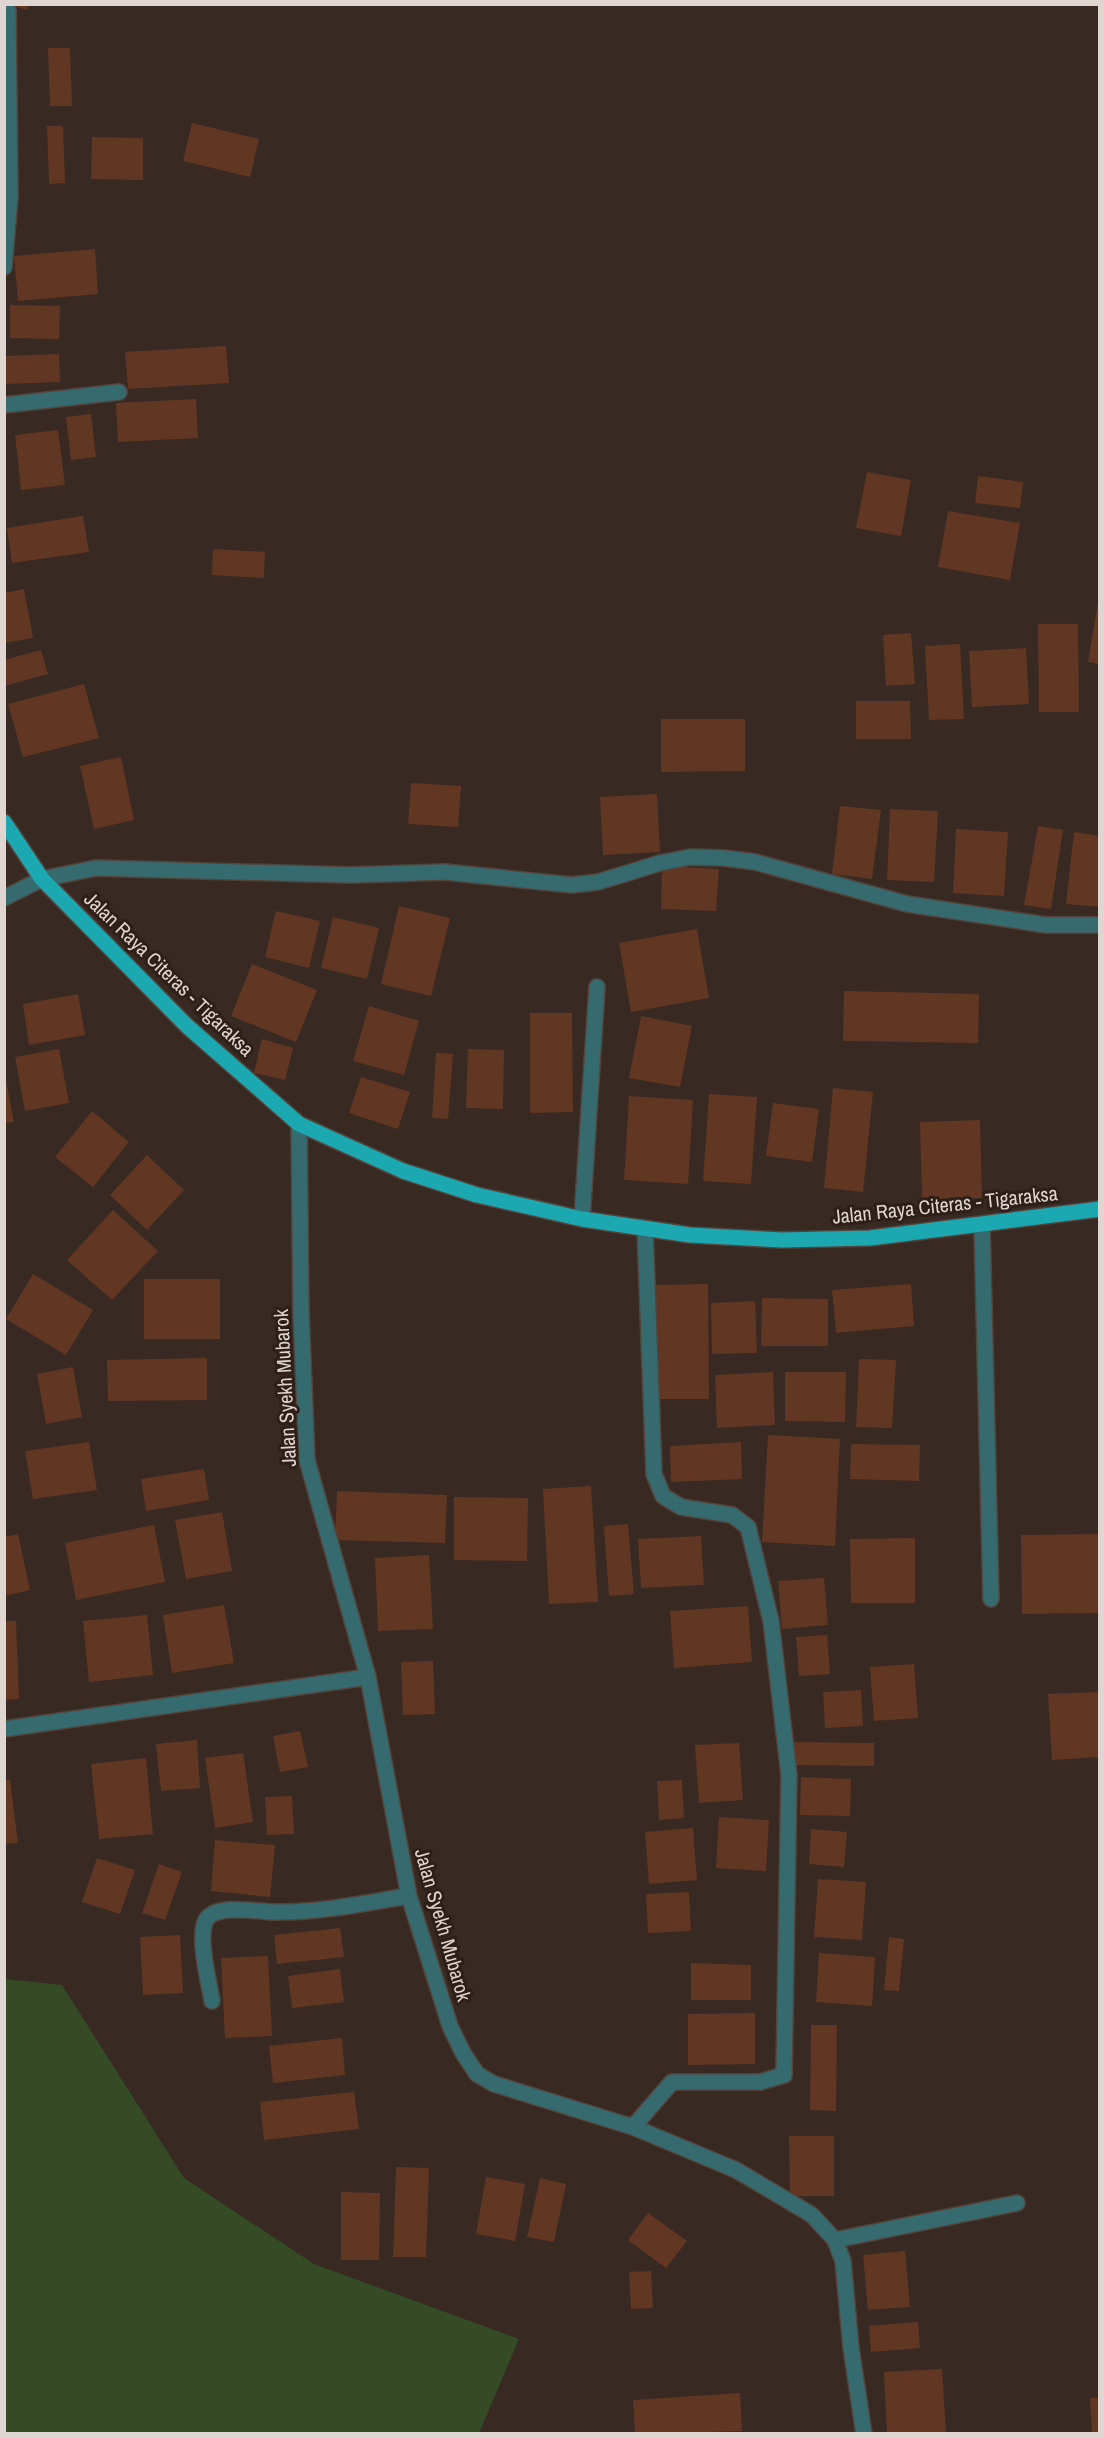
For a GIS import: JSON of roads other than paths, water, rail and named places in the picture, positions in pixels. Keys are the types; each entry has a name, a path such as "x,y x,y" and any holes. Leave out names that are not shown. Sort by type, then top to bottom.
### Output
{"main road":[{"name":"Jalan Raya Citeras - Tigaraksa","path":"4,822 42,879 187,1026 299,1124 403,1171 477,1195 582,1219 690,1235 782,1240 870,1238 1100,1209"}],"street":[{"path":"4,267 10,197 8,10"},
{"path":"4,405 119,392"},
{"path":"4,898 42,879 96,868 350,875 445,872 572,885 597,882 660,863 690,857 755,862 907,904 1046,925 1100,925"},
{"path":"582,1219 597,987"},
{"name":"Jalan Syekh Mubarok","path":"299,1124 301,1313 307,1460 368,1677 409,1896 450,2026 463,2053 477,2074 494,2084 633,2127 736,2170 812,2215 835,2240 843,2261 851,2348 864,2433"},
{"path":"982,1225 992,1599"},
{"path":"633,2127 672,2082 760,2082 784,2075 789,1775 771,1621 748,1527 732,1515 681,1507 663,1496 654,1474 645,1228"},
{"path":"4,1729 368,1677"},
{"path":"212,2001 203,1930 207,1919 213,1912 340,1907 409,1896"},
{"path":"835,2240 1017,2203"}]}
